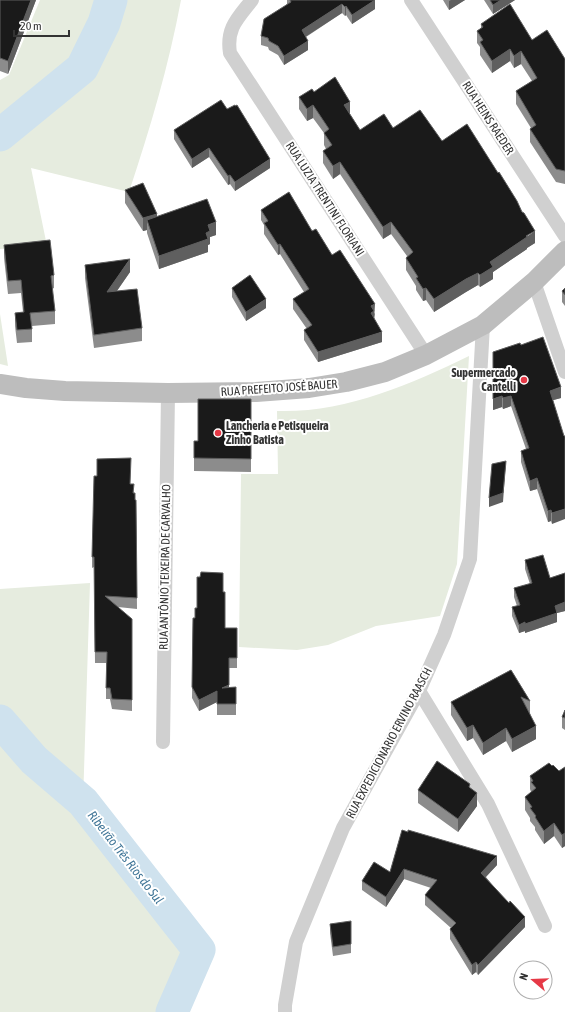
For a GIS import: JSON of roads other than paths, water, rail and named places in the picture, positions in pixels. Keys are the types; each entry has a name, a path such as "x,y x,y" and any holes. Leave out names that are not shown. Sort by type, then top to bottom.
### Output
{"street":[{"name":"RUA LUZIA TRENTINI FLORIANI","path":"252,0 236,21 230,33 228,41 230,53 426,355"},
{"name":"RUA HEINS RAEDER","path":"411,0 565,236"},
{"name":"RUA PREFEITO JOSÉ BAUER","path":"0,384 65,391 168,393 256,392 309,388 346,382 385,372 426,355 483,325 534,282 565,251"},
{"path":"534,282 565,372"},
{"name":"RUA EXPEDICIONARIO ERVINO RAASCH","path":"286,1012 285,1005 296,942 343,828 420,691 444,635 470,559 483,325"},
{"name":"RUA ANTÔNIO TEIXEIRA DE CARVALHO","path":"163,742 168,393"},
{"path":"420,691 488,804 545,926"}],"waterway":[{"name":"Ribeirão Três Rios do Sul","path":"0,135 82,68 104,23 111,0"},
{"name":"Ribeirão Três Rios do Sul","path":"0,721 34,760 83,802 199,950 172,1012"}],"place":[{"name":"Supermercado Cantelli","path":"524,380"},
{"name":"Lancheria e Petisqueira Zinho Batista","path":"218,433"}]}
